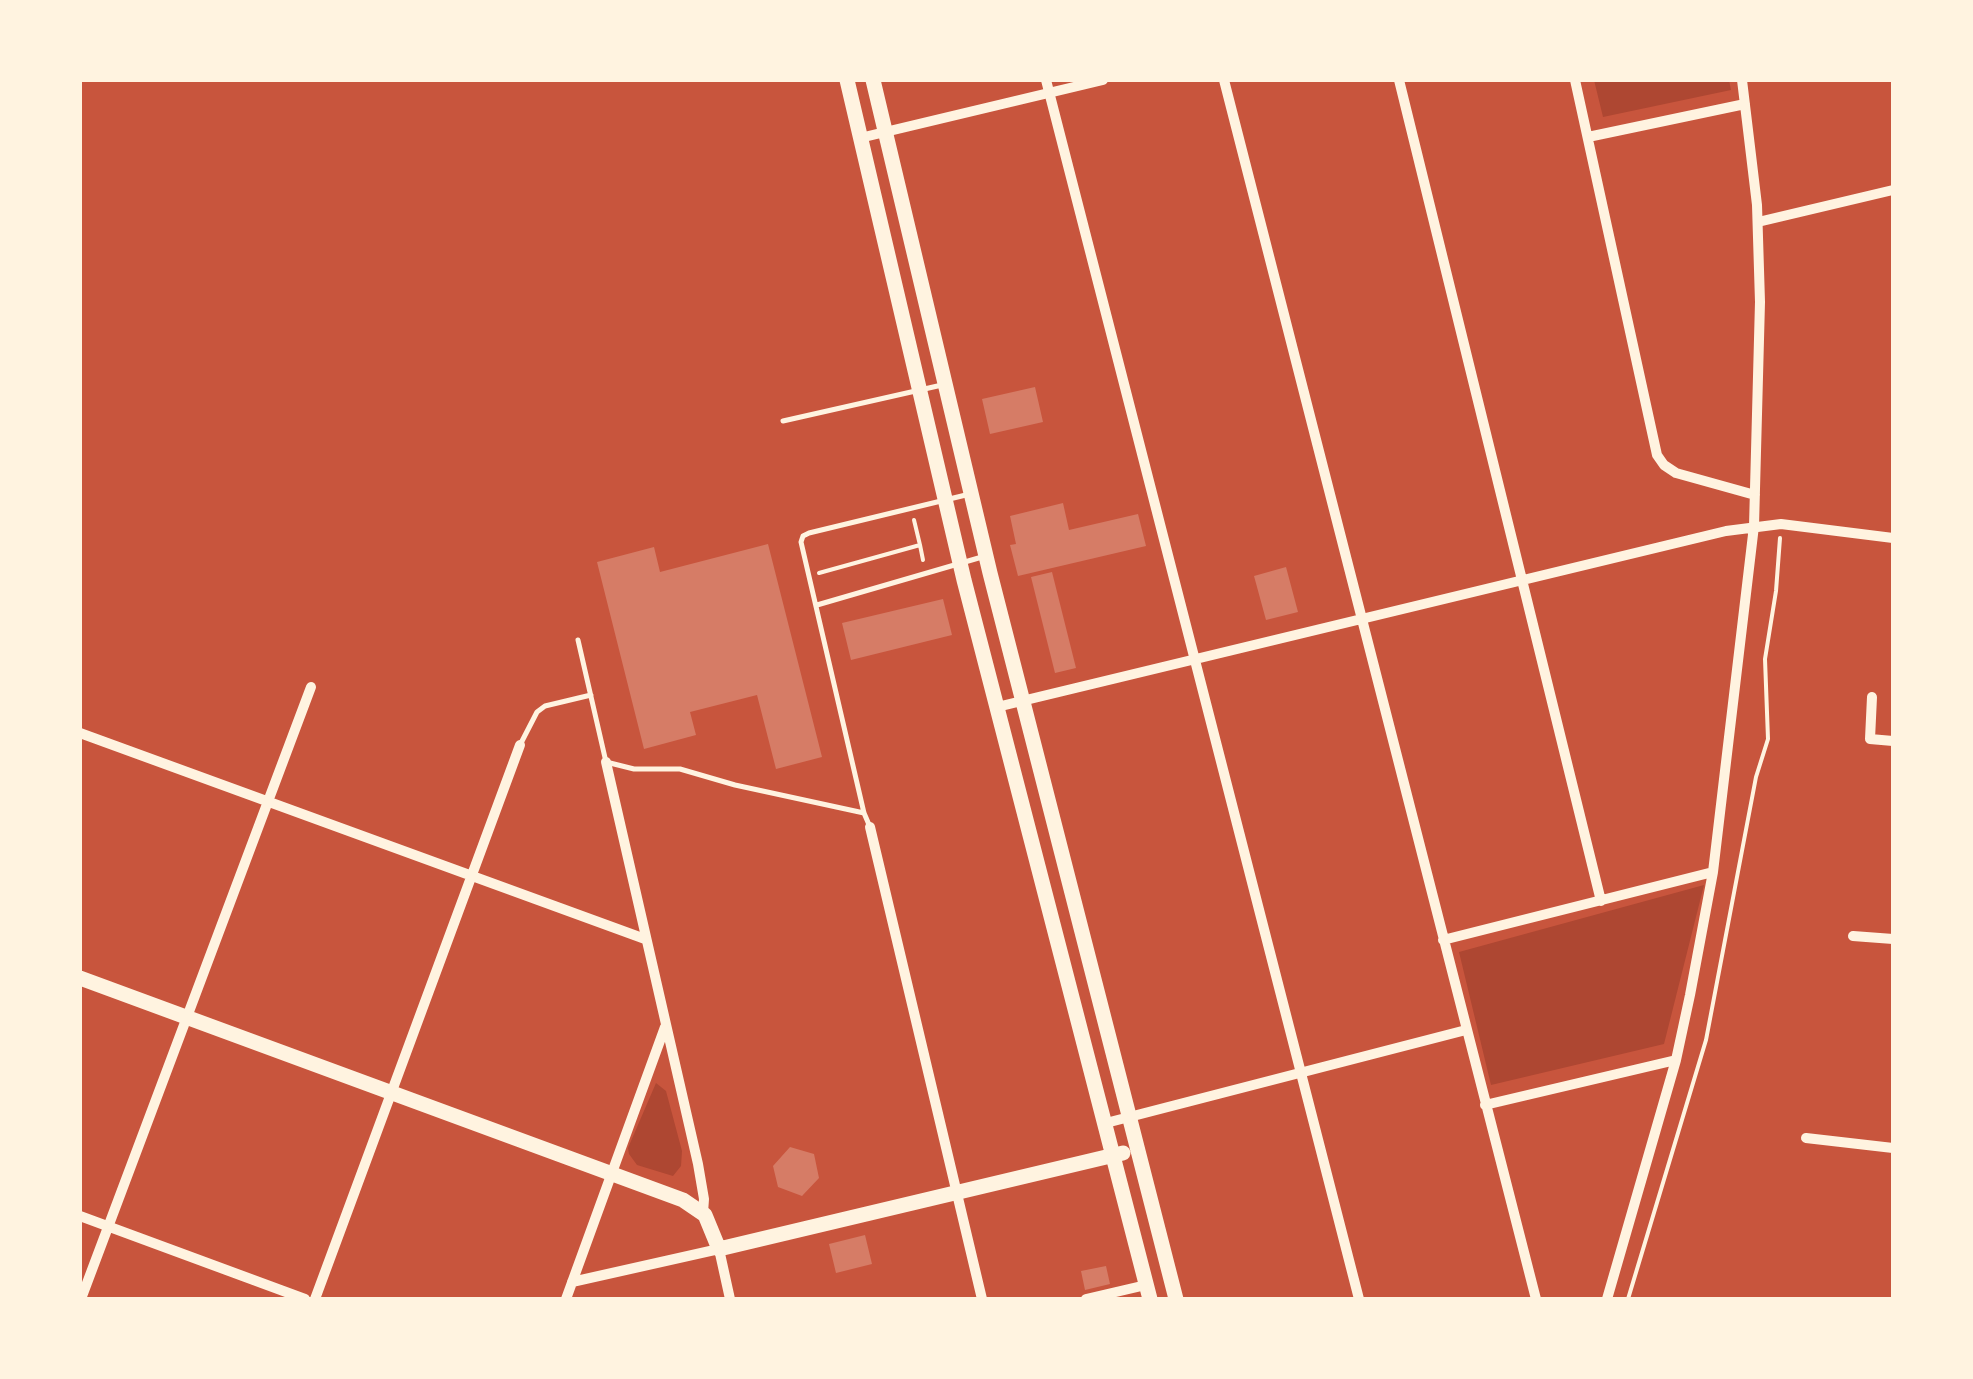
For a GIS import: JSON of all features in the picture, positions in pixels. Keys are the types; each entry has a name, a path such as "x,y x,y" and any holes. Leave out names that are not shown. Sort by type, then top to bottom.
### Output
{"main road":[{"path":"847,80 960,563 1148,1292"},
{"path":"872,80 986,556 1176,1299"},
{"path":"80,978 682,1200 702,1212 712,1227 719,1250 1137,1149"}],"street":[{"path":"1046,80 1358,1299"},
{"path":"860,138 1103,80"},
{"path":"1224,80 1536,1299"},
{"path":"1398,80 1600,900"},
{"path":"1574,80 1657,455 1676,473 1755,495"},
{"path":"1607,1299 1676,1060 1713,872 1754,526 1760,302 1758,222 1742,80"},
{"path":"1588,137 1746,104"},
{"path":"1758,222 1893,190"},
{"path":"997,707 1754,526 1780,524 1893,538"},
{"path":"81,1299 311,687"},
{"path":"1872,698 1870,739 1893,741"},
{"path":"80,733 645,938"},
{"path":"316,1299 520,744"},
{"path":"606,762 698,1164 704,1198 702,1212"},
{"path":"870,827 982,1299"},
{"path":"1443,940 1713,872"},
{"path":"1853,936 1893,939"},
{"path":"566,1299 665,1027"},
{"path":"1106,1123 1466,1030"},
{"path":"1486,1104 1676,1060"},
{"path":"1806,1138 1893,1148"},
{"path":"80,1216 304,1299"},
{"path":"572,1282 719,1250 730,1299"},
{"path":"1086,1299 1148,1292"}],"lane":[{"path":"783,421 945,384"},
{"path":"870,827 801,542 803,536 972,494"},
{"path":"817,605 986,556"},
{"path":"578,640 606,762 634,769 680,769 864,813"},
{"path":"520,744 531,719 546,706 591,696"}],"path":[{"path":"912,510 926,574"},
{"path":"1628,1299 1706,1040 1756,777 1768,738 1765,659 1776,591 1780,524"},
{"path":"810,575 920,545"}],"shaded area":[{"path":"1594,80 1729,80 1731,90 1603,117"},
{"path":"1704,885 1664,1044 1491,1085 1459,952"},
{"path":"656,1083 666,1091 682,1151 681,1166 673,1176 637,1165 629,1154 628,1148"}],"building":[{"path":"1035,387 1043,422 990,434 982,399"},
{"path":"1063,503 1069,530 1138,514 1146,546 1018,576 1010,545 1016,544 1010,516"},
{"path":"768,544 822,757 776,769 757,695 690,712 696,735 644,749 597,562 654,547 660,572"},
{"path":"1286,567 1298,612 1266,620 1254,576"},
{"path":"1052,572 1076,668 1055,673 1031,577"},
{"path":"943,599 952,635 851,660 842,623"},
{"path":"790,1147 814,1154 819,1178 802,1196 778,1187 773,1166"},
{"path":"865,1235 872,1264 836,1273 829,1244"},
{"path":"1106,1266 1110,1284 1085,1290 1081,1271"}]}
